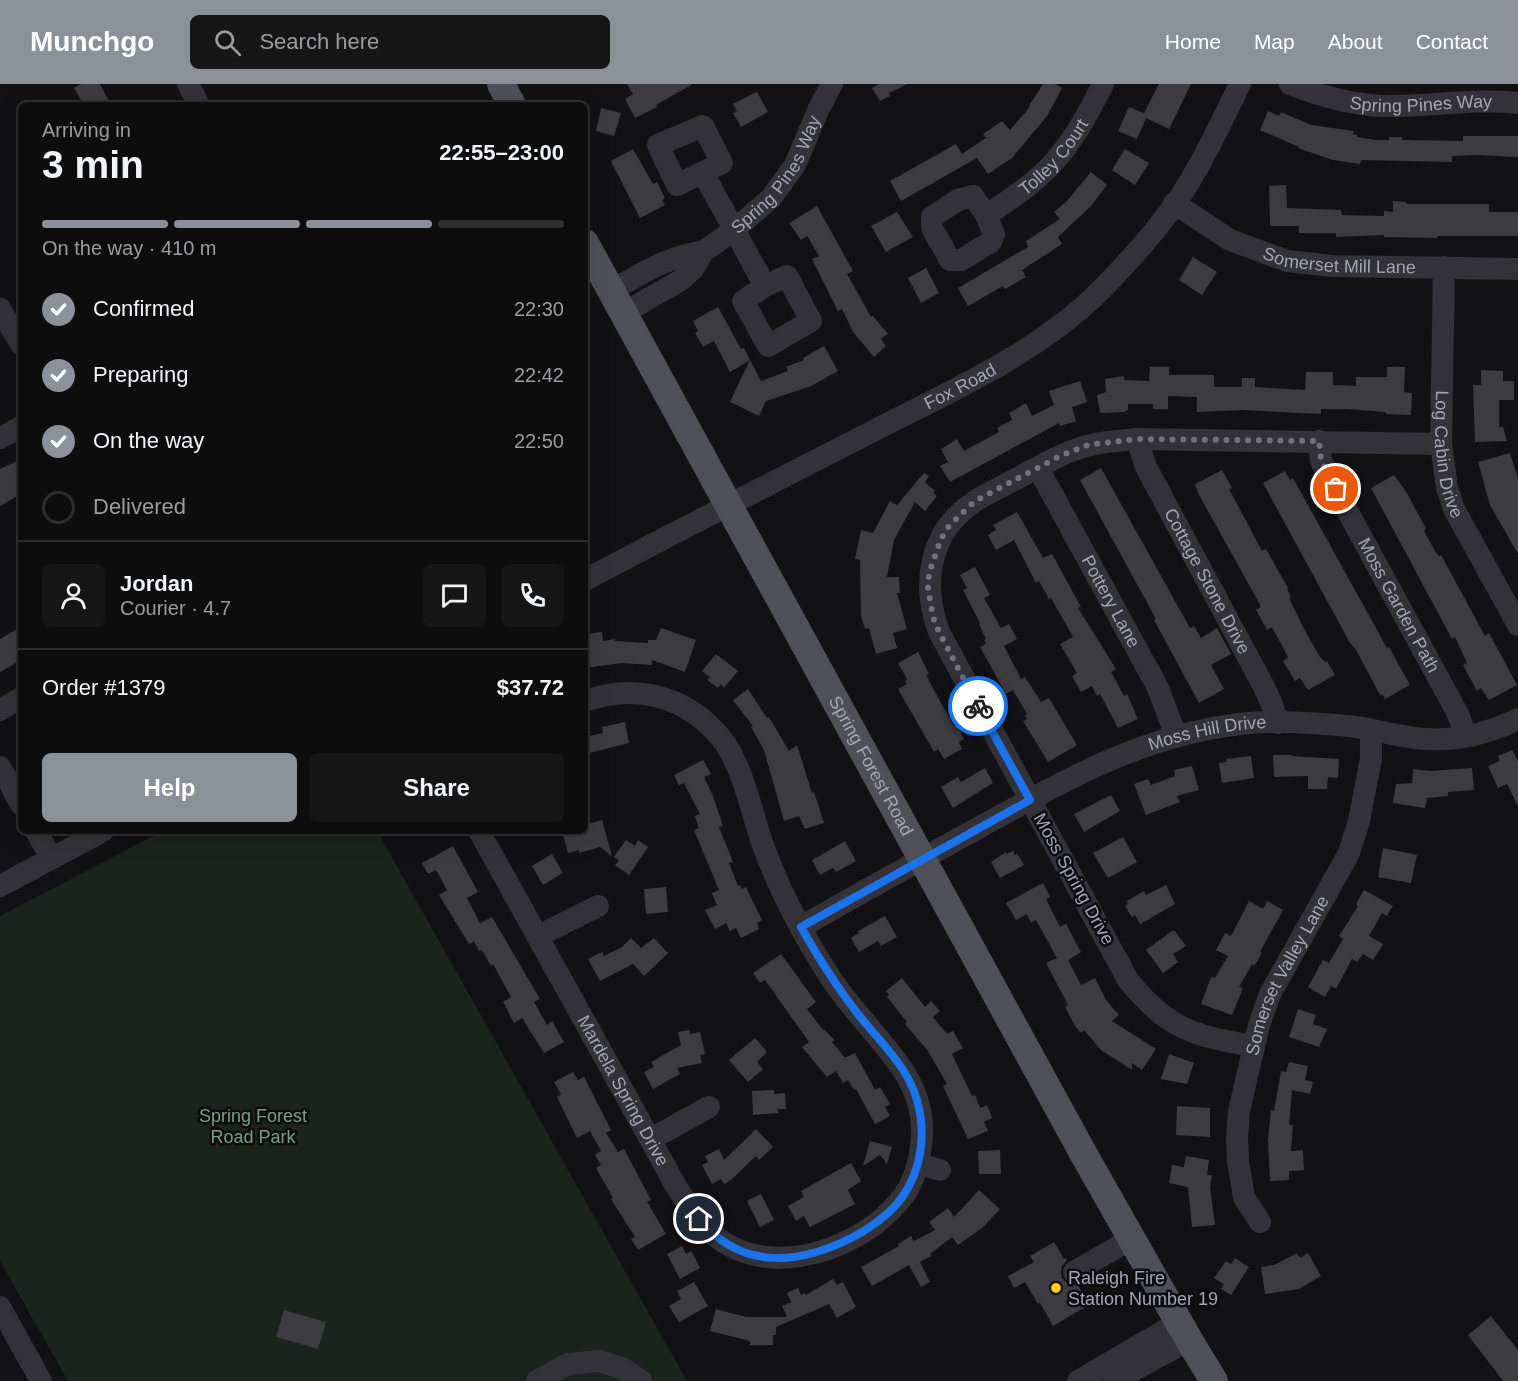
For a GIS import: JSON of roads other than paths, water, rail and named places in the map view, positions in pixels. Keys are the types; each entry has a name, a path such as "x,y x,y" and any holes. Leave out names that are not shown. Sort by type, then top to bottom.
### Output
{"main road":[{"path":"501,84 510,102"},
{"name":"Spring Forest Road","path":"588,249 1131,1239 1215,1381"}],"street":[{"path":"188,84 197,102"},
{"name":"Spring Pines Way","path":"616,303 667,261 684,254 703,252 734,230 771,198 795,165 819,108 832,84"},
{"name":"Tolley Court","path":"986,214 1029,186 1060,157 1074,139 1103,84"},
{"name":"Fox Road","path":"588,578 925,405 1022,353 1043,339 1101,290 1134,254 1174,203 1198,167 1240,84"},
{"name":"Spring Pines Way","path":"1290,84 1335,100 1359,104 1416,106 1485,101 1518,103"},
{"path":"703,173 765,286"},
{"name":"Somerset Mill Lane","path":"1174,203 1230,240 1287,261 1332,266 1518,269"},
{"name":"Log Cabin Drive","path":"1444,267 1441,444 1447,488 1454,509 1518,624"},
{"path":"0,309 18,339"},
{"path":"0,438 18,429"},
{"name":"Moss Spring Drive","path":"1254,1046 1201,1035 1177,1026 1158,1014 1128,980 939,632 931,609 928,588 929,573 935,554 949,526 975,501 1062,455 1088,445 1137,439 1441,444"},
{"name":"Cottage Stone Drive","path":"1137,439 1146,467 1263,685 1278,723"},
{"name":"Moss Garden Path","path":"1319,441 1321,460 1458,714 1466,736"},
{"name":"Pottery Lane","path":"1038,468 1158,688 1176,736"},
{"name":"Mardela Spring Drive","path":"481,834 681,1193 707,1228 749,1263 811,1255 833,1248 875,1224 892,1209 929,1167 916,1096 911,1082 894,1055 859,1016 824,967 801,927 773,871 736,763 728,747 716,731 689,709 656,695 622,692 601,695 588,700"},
{"path":"0,710 18,700"},
{"name":"Moss Hill Drive","path":"801,927 1030,800 1108,760 1176,736 1241,724 1278,723 1350,726 1425,739 1466,736 1495,729 1518,720"},
{"name":"Somerset Valley Lane","path":"1260,1222 1244,1197 1237,1138 1239,1111 1258,1025 1270,994 1349,853 1359,821 1371,759 1371,731"},
{"path":"0,767 18,799"},
{"path":"38,834 51,858"},
{"path":"0,886 97,834"},
{"path":"538,936 598,906"},
{"path":"651,1139 709,1107"},
{"path":"1074,1272 1131,1239"},
{"path":"0,1307 41,1381"},
{"path":"1078,1381 1184,1331"},
{"path":"1114,1381 1184,1331"},
{"path":"537,1381 568,1364 599,1361 624,1369 641,1381"}],"place":[{"name":"Raleigh Fire Station Number 19","path":"1056,1288"}],"park label":[{"name":"Spring Forest Road Park","path":"253,1126"}]}
